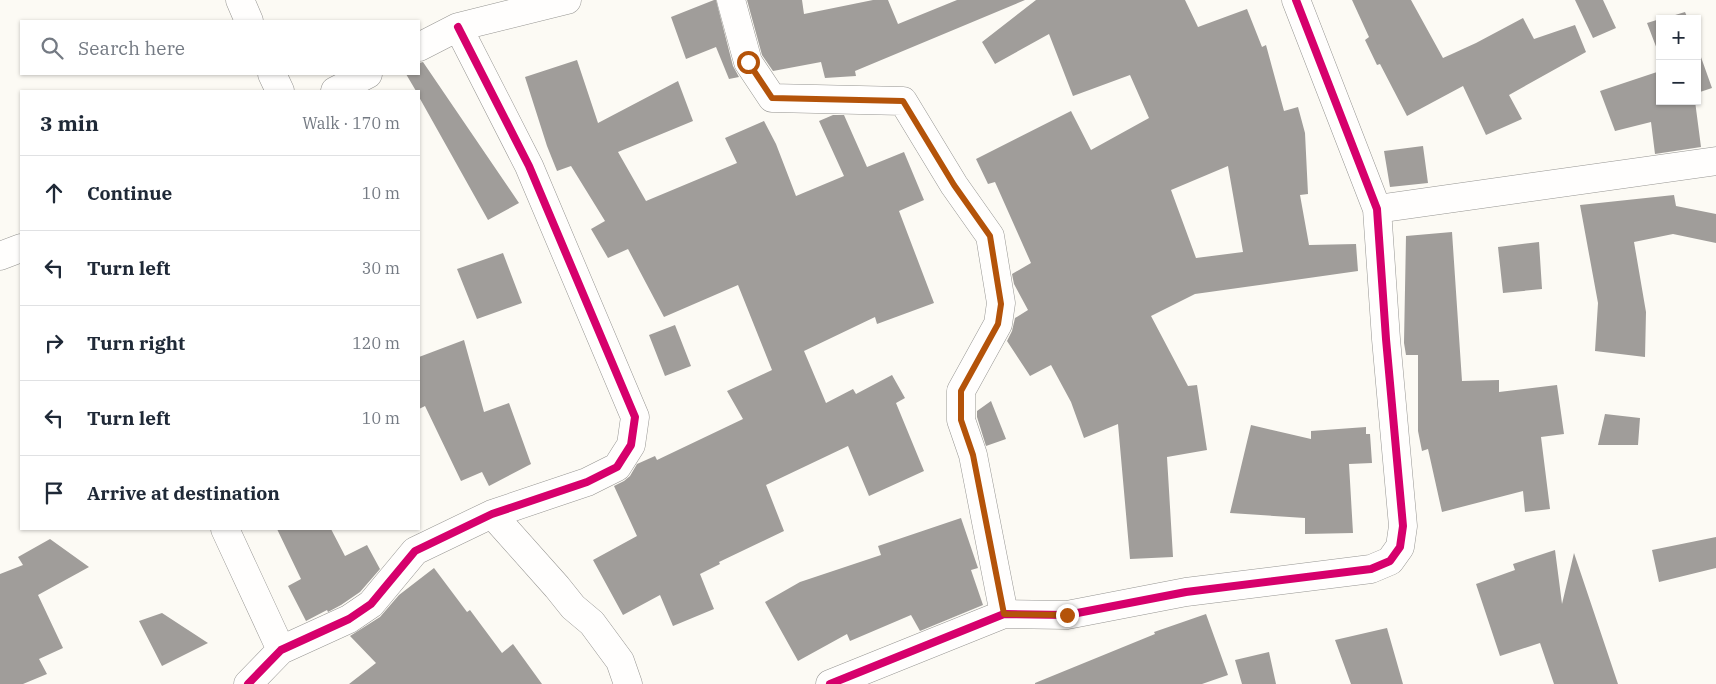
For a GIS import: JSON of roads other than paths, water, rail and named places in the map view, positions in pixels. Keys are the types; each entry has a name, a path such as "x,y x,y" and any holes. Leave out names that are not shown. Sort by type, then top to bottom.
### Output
{"street":[{"path":"240,0 249,20"},
{"path":"420,46 458,27 567,0"},
{"path":"731,0 748,62 772,98 903,101 954,185 990,236 1001,304 998,324 961,391 961,420 973,455 1004,614"},
{"path":"830,684 1004,614 1067,615 1186,592 1371,568 1390,561 1400,547 1403,526 1377,209 1296,0"},
{"path":"248,684 281,650 349,619 371,604 415,551 492,514 587,482 617,467 631,444 635,417 529,166 458,27"},
{"path":"272,75 280,90"},
{"path":"337,90 366,75"},
{"path":"1377,209 1716,161"},
{"path":"0,256 20,248"},
{"path":"492,514 573,607 592,623 620,661 628,684"},
{"path":"225,530 281,650"}]}
